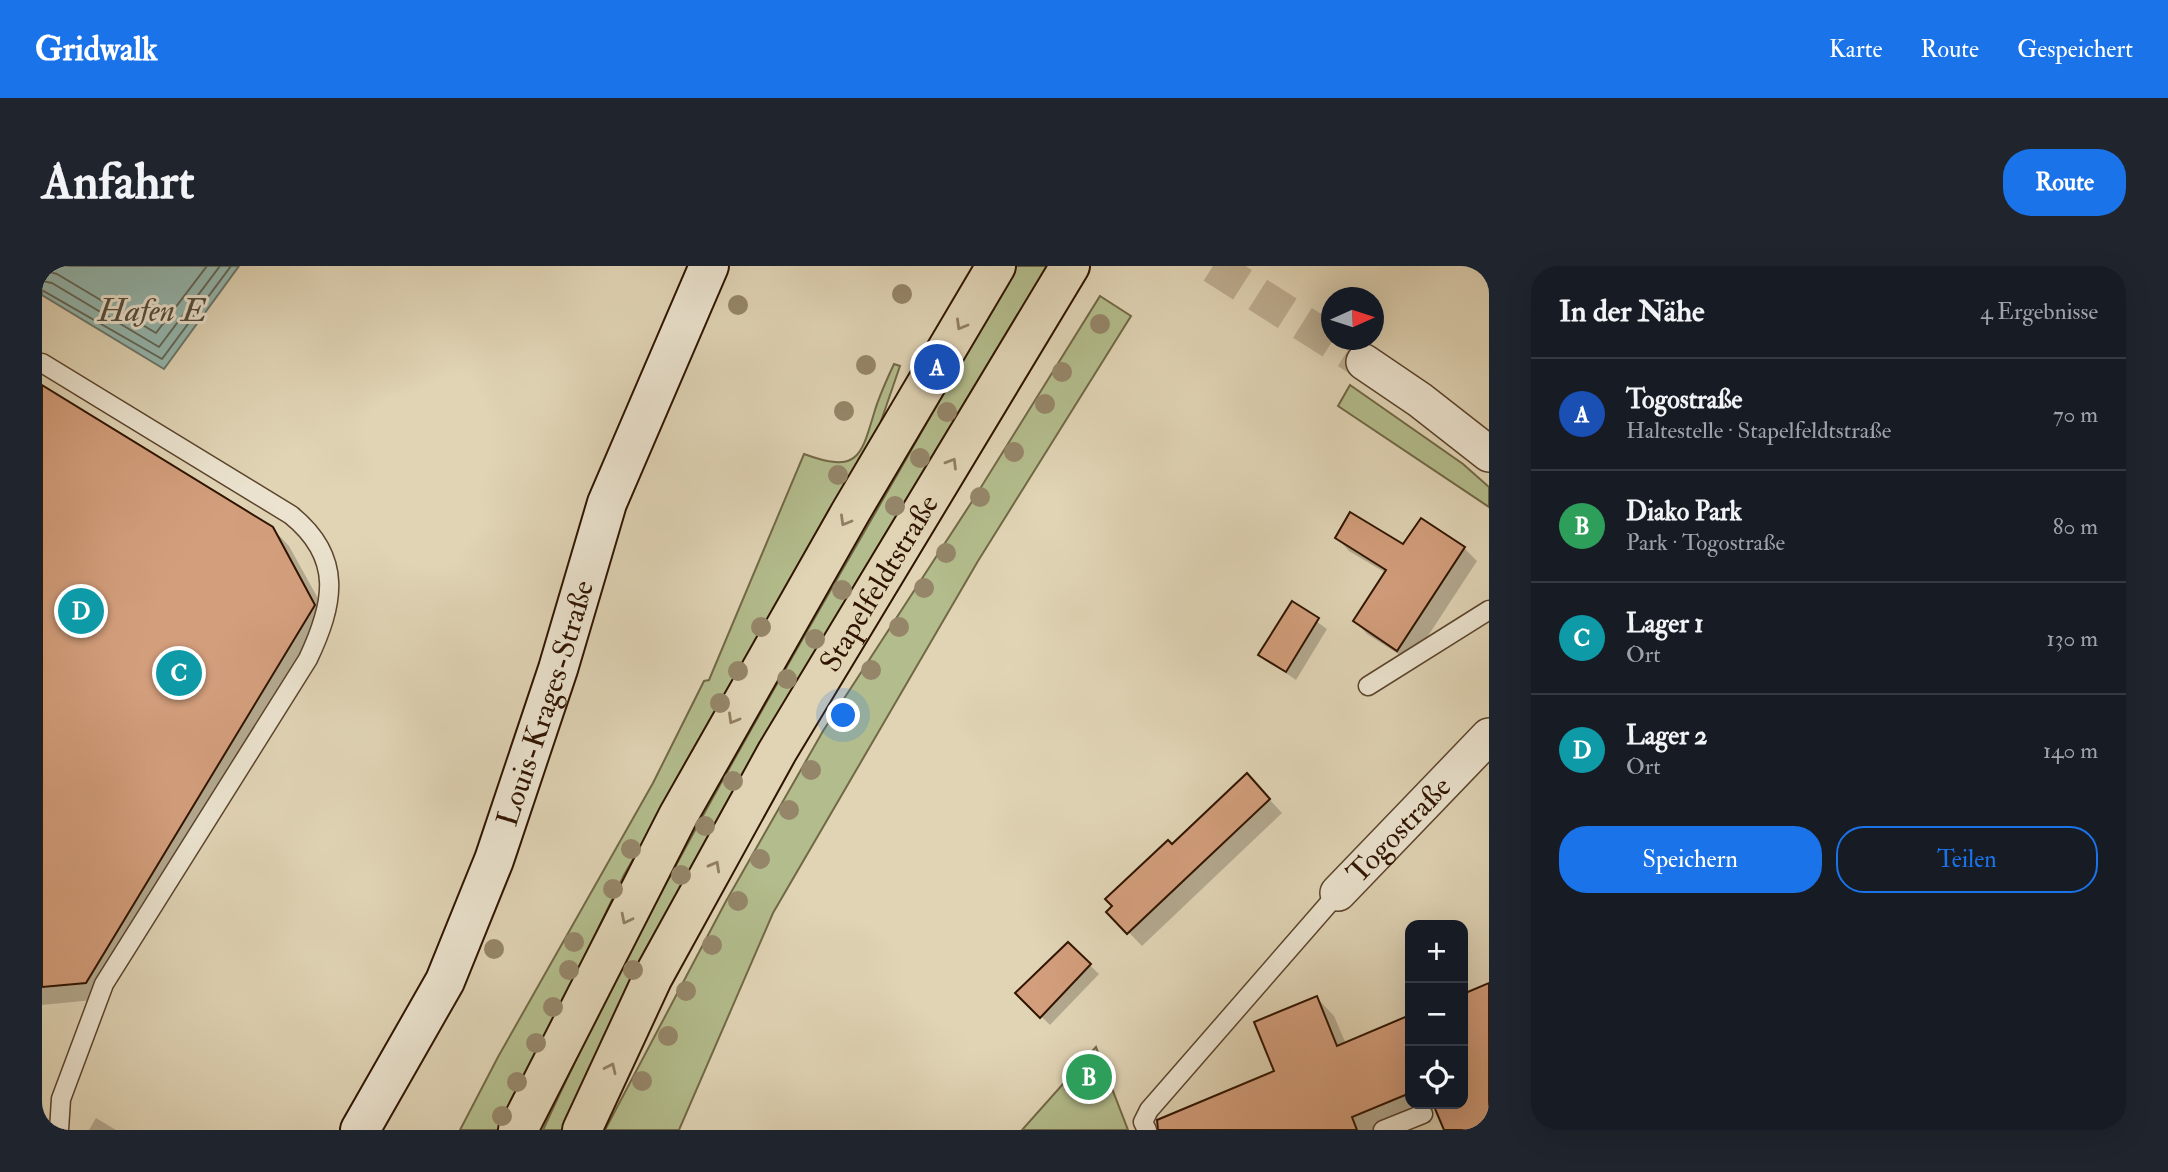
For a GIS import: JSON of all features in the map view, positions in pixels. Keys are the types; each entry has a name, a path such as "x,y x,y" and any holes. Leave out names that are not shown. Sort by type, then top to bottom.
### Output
{"main road":[{"name":"Stapelfeldtstraße","path":"518,1130 678,816 843,525 996,266"},
{"name":"Stapelfeldtstraße","path":"582,1130 653,977 777,752 1070,266"}],"street":[{"name":"Louis-Krages-Straße","path":"360,1130 445,981 502,834 558,669 607,503 709,266"},
{"path":"1364,362 1420,400 1489,454"},
{"name":"Togostraße","path":"1338,893 1489,736"}],"lane":[{"path":"42,363 291,515 310,530 326,557 331,593 326,621 308,659 104,984 61,1099 59,1130"},
{"path":"1368,687 1489,610"},
{"path":"1147,1130 1143,1122 1149,1110 1338,893"},
{"path":"1384,1130 1423,1114"}],"green space":[{"path":"1015,266 1047,266 870,562 565,1130 543,1130 652,909 711,801"},
{"path":"1100,296 1131,316 978,561 773,913 679,1130 605,1130 725,903 823,731 973,500"},
{"path":"894,364 900,366 870,453 624,875 501,1130 460,1130 498,1057 653,783 704,681 709,680 804,454 836,462 847,461 861,450"},
{"path":"1350,385 1463,464 1489,487 1489,507 1338,406"},
{"path":"1096,1047 1128,1130 1022,1130"}],"water":[{"name":"Hafen E","path":"42,266 239,266 164,369 42,295"}],"building":[{"path":"42,385 273,527 315,605 86,983 42,987"},
{"path":"1350,512 1403,544 1421,518 1465,547 1397,651 1353,621 1386,570 1335,538"},
{"path":"1292,601 1319,618 1286,672 1258,655"},
{"path":"1247,773 1270,799 1127,934 1106,912 1112,906 1105,899 1168,840 1172,844"},
{"path":"1068,942 1091,964 1040,1018 1015,993"},
{"path":"1489,983 1489,1130 1444,1130 1435,1109 1468,1109 1468,992"},
{"path":"1317,996 1337,1046 1405,1017 1405,1095 1352,1117 1357,1130 1158,1130 1157,1120 1274,1071 1254,1022"}],"tunnel":[{"path":"1213,266 1364,362"}],"place":[{"name":"Togostraße","path":"937,367"},
{"name":"Lager 2","path":"81,611"},
{"name":"Lager 1","path":"179,673"},
{"name":"Diako Park","path":"1089,1077"}]}
